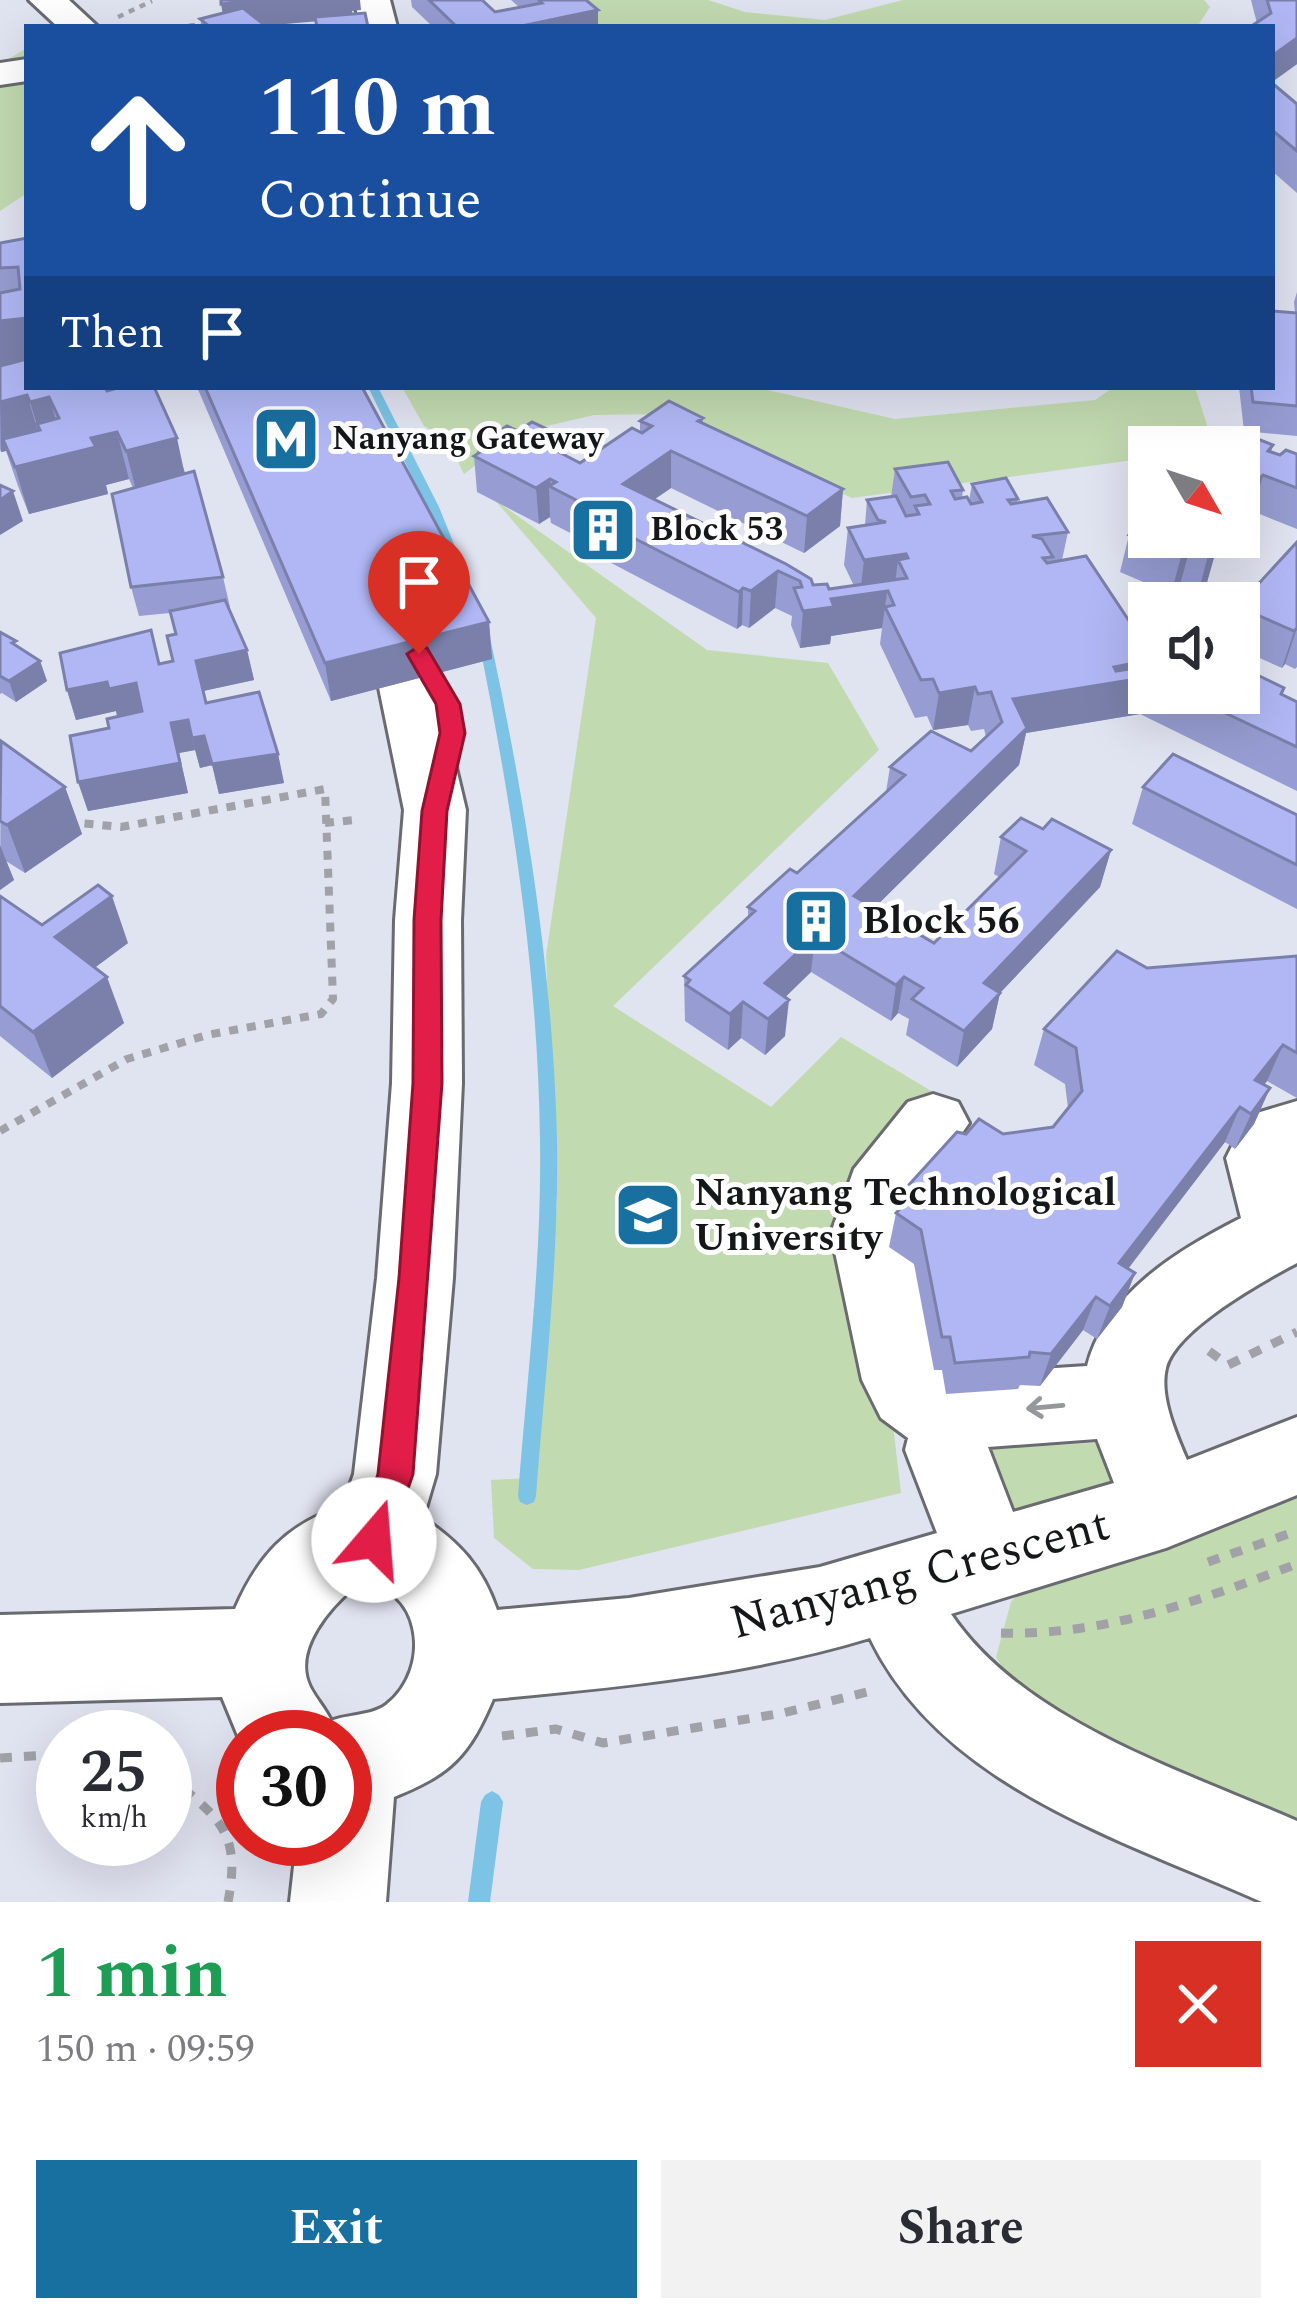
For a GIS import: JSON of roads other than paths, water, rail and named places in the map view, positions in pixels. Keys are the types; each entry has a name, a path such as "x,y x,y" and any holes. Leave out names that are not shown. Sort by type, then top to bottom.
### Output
{"street":[{"path":"47,0 76,24"},
{"path":"361,545 395,629 435,811 428,920 427,1083 415,1278 395,1474 374,1540"},
{"path":"934,1123 880,1191 868,1233 902,1380 923,1406 941,1413 1127,1400"},
{"path":"1166,1508 1130,1419 1124,1369 1137,1338 1204,1280 1290,1231 1262,1158 1272,1137 1297,1130"},
{"path":"964,1413 950,1429 946,1450 989,1557"},
{"name":"Nanyang Crescent","path":"462,1658 629,1642 764,1622 912,1627 989,1557 1166,1508 1297,1456"},
{"path":"276,1710 265,1696 261,1653 287,1589 336,1550 374,1540 394,1547 446,1588 460,1619 462,1658 457,1685 439,1713 414,1737 372,1764"},
{"path":"912,1627 1001,1726 1048,1756 1297,1869"},
{"path":"0,1659 95,1652 261,1653"},
{"path":"337,1866 338,1902"}],"waterway":[{"path":"374,390 458,569"},
{"path":"485,642 524,854 546,1070 547,1249 527,1496"},
{"path":"479,1902 492,1802"}],"place":[{"name":"Nanyang Gateway","path":"286,439"},
{"name":"Block 53","path":"603,530"},
{"name":"Block 56","path":"816,921"},
{"name":"Nanyang Technological University","path":"648,1215"}]}
